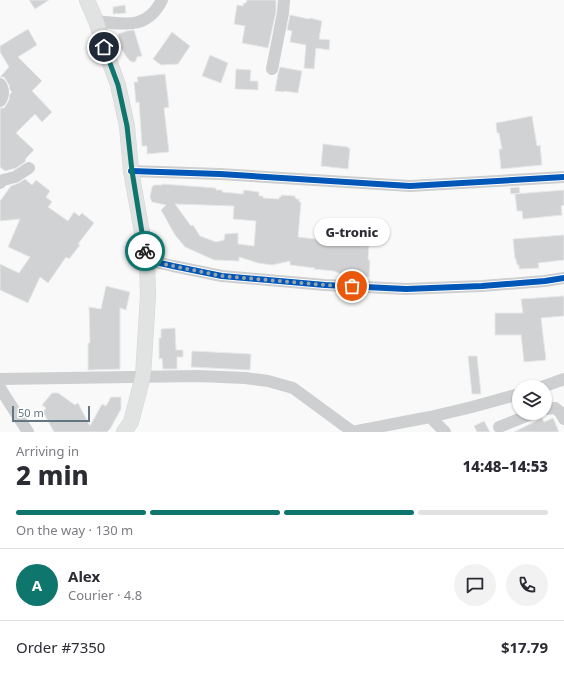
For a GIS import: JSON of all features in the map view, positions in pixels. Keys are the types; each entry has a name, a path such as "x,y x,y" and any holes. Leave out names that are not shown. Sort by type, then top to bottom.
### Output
{"main road":[{"path":"88,0 118,85 127,126 132,171 147,260 148,296 143,376 131,422 124,432"}],"street":[{"path":"96,21 136,23 148,17 158,8 162,0"},
{"path":"272,69 283,13 284,0"},
{"path":"0,84 3,93 2,100 0,101"},
{"path":"0,183 3,180 15,177 29,168"},
{"path":"132,171 220,174 410,186 564,177"},
{"path":"147,260 222,276 325,285 406,289 490,285 564,278"},
{"path":"0,379 198,376 245,378 268,381 293,388 353,432 430,417 512,396"},
{"path":"552,383 564,379"},
{"path":"0,388 28,432"},
{"path":"552,408 555,408 560,412 564,419"},
{"path":"430,417 445,432"},
{"path":"499,427 516,420"}],"building":[{"path":"29,0 49,0 35,9"},
{"path":"247,0 276,0 276,12 268,48 242,43 245,26 234,24 237,5 243,6"},
{"path":"125,5 126,13 113,14 113,7"},
{"path":"290,15 322,21 319,39 330,40 329,50 316,48 314,69 304,68 306,45 290,42 292,31 287,30"},
{"path":"28,29 37,45 18,57 42,81 32,91 52,112 42,122 35,114 16,133 34,150 26,158 25,162 16,168 5,171 0,167 0,108 4,108 12,92 4,77 0,77 9,67 0,52 0,46"},
{"path":"134,30 142,56 137,57 135,62 132,62 120,47 118,34"},
{"path":"172,32 190,46 178,64 161,65 153,59"},
{"path":"210,55 228,63 221,83 202,76"},
{"path":"280,67 302,71 298,93 275,91"},
{"path":"236,69 251,70 250,81 258,81 258,90 235,89"},
{"path":"165,74 169,107 164,108 169,152 147,154 147,146 142,146 139,102 136,103 134,82 138,82 137,77"},
{"path":"532,116 537,146 540,145 542,165 501,169 499,149 502,149 499,133 497,133 496,123"},
{"path":"323,144 348,147 350,149 348,169 321,166"},
{"path":"25,179 32,185 36,180 50,191 46,197 52,202 48,207 68,221 74,212 79,216 82,213 94,223 78,244 80,245 69,259 66,257 48,283 40,277 28,303 0,290 0,264 19,273 30,257 8,247 20,219 0,221 0,201 11,186"},
{"path":"154,185 216,188 216,190 222,190 222,192 243,194 244,190 259,192 259,196 263,196 263,198 279,199 281,195 295,196 296,199 299,199 299,202 301,202 298,237 331,241 330,244 369,246 369,277 345,276 334,271 290,265 290,261 272,265 258,263 239,257 239,261 214,260 185,247 175,235 161,210 166,205 152,202 150,197 152,187","holes":["175,204 234,206 233,219 256,221 254,246 238,244 238,233 225,234 224,240 216,242 200,236 193,225 191,226"]},
{"path":"519,187 520,193 511,194 510,188"},
{"path":"564,190 564,205 561,206 562,215 523,219 522,211 517,211 515,194"},
{"path":"564,235 564,260 538,263 539,268 519,269 519,265 517,265 515,259 513,239"},
{"path":"106,286 130,292 126,310 120,308 120,369 88,370 88,343 90,343 89,307 101,309"},
{"path":"564,296 564,316 541,318 546,360 524,362 521,335 495,335 495,313 523,313 521,299"},
{"path":"175,328 176,350 183,350 183,357 177,357 177,369 163,369 162,358 159,359 159,338 161,338 161,329"},
{"path":"192,351 251,354 250,370 191,367"},
{"path":"468,356 477,356 481,394 472,394"},
{"path":"52,393 58,393 75,405 78,403 90,426 102,404 106,406 111,397 121,397 121,409 107,432 54,432 43,412 46,408 42,405"},
{"path":"553,418 559,432 514,432 538,420 543,420 544,422 552,420"},
{"path":"484,421 490,432 477,432 474,426"}],"cycle path":[{"path":"131,171 220,174 410,186 564,177"},
{"path":"147,260 222,276 325,285 406,289 482,286 564,278"}],"way so far":[{"path":"145,251 147,260 222,276 352,286"}],"place":[{"name":"G-tronic","path":"352,286"}],"route":[{"path":"104,47 118,85 127,126 132,171 145,251"}]}
